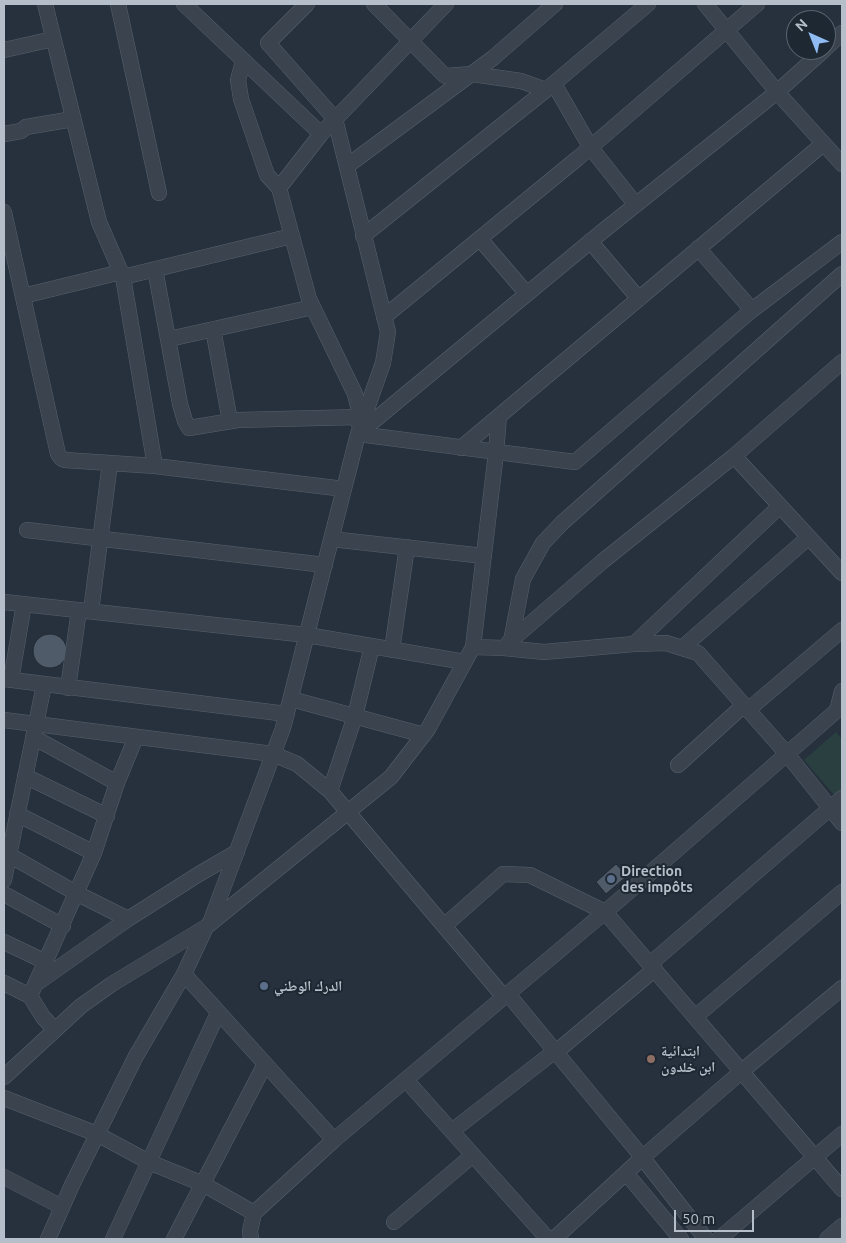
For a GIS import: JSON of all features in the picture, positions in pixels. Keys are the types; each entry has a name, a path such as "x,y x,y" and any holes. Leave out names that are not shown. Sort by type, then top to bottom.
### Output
{"street":[{"path":"45,4 99,222 122,275 155,466"},
{"path":"118,4 159,193"},
{"path":"184,4 321,134"},
{"path":"374,4 411,39 445,76 472,74 550,87 590,148 636,205"},
{"path":"280,188 321,134 446,4"},
{"path":"347,166 493,58 553,4"},
{"path":"363,236 550,87 648,4"},
{"path":"705,4 777,92 842,164"},
{"path":"384,317 590,148 757,4"},
{"path":"48,1239 136,1056 184,974 208,925 237,852 287,714 358,434 383,362 388,332 335,119 268,43 302,5"},
{"path":"4,50 54,39"},
{"path":"358,434 590,241 777,92 813,60"},
{"path":"244,61 238,80 241,99 267,175 280,188 309,299 355,394 359,410 358,434"},
{"path":"4,134 21,131 26,127 73,119"},
{"path":"461,448 823,144"},
{"path":"4,212 58,454 65,460 155,466 344,489"},
{"path":"22,296 155,269 292,236"},
{"path":"480,239 527,294"},
{"path":"590,241 639,298"},
{"path":"358,434 575,462 752,310 842,242"},
{"path":"698,248 752,310"},
{"path":"155,269 180,404 185,421 190,428 230,422 359,417"},
{"path":"507,644 523,580 543,543 842,274"},
{"path":"169,339 313,307"},
{"path":"213,329 230,422"},
{"path":"507,644 603,561 734,456 842,362"},
{"path":"4,1077 81,1006 112,984 208,925 391,777 424,735 472,647 500,416"},
{"path":"734,456 842,573"},
{"path":"68,688 101,539 110,463"},
{"path":"634,644 780,506"},
{"path":"28,530 324,565"},
{"path":"682,648 809,537"},
{"path":"331,539 484,556"},
{"path":"392,650 407,548"},
{"path":"4,602 307,635 465,662"},
{"path":"24,604 8,680 287,714"},
{"path":"678,765 746,707 842,630"},
{"path":"472,647 507,644 544,652 666,643 698,653 787,754 842,823"},
{"path":"330,791 355,716 372,646"},
{"path":"4,880 6,854 17,814 44,685"},
{"path":"252,1239 250,1231 254,1213 334,1140 605,912 839,709 842,692"},
{"path":"290,699 424,735"},
{"path":"4,720 35,730 136,737 273,754 297,764 330,791 444,926 556,1052 706,1239"},
{"path":"35,730 117,782"},
{"path":"54,1029 43,1017 33,990 94,853 117,782 136,737"},
{"path":"25,776 107,816"},
{"path":"452,1131 556,1052 842,798"},
{"path":"17,814 94,853"},
{"path":"4,983 33,990 128,920 237,852"},
{"path":"6,854 76,894 128,920"},
{"path":"444,926 503,874 530,874 605,912 842,1189"},
{"path":"695,1017 842,892"},
{"path":"4,894 63,926"},
{"path":"4,942 46,962"},
{"path":"184,974 334,1140"},
{"path":"554,1239 642,1158 742,1071 842,988"},
{"path":"112,1239 218,1013"},
{"path":"174,1239 265,1064"},
{"path":"406,1080 548,1239"},
{"path":"4,1098 97,1134 149,1162 203,1184 254,1213"},
{"path":"719,1239 842,1134"},
{"path":"394,1222 472,1155"},
{"path":"626,1173 682,1239"},
{"path":"4,1178 62,1207"},
{"path":"827,1239 842,1226"}],"green space":[{"path":"836,732 842,739 842,789 835,796 804,760"}],"building":[{"path":"50,634 62,639 67,651 62,663 50,668 38,663 33,651 38,639"},
{"name":"Direction des impôts","path":"616,864 627,876 606,894 596,882"}],"place":[{"name":"Direction des impôts","path":"611,879"},
{"name":"الدرك الوطني","path":"264,986"},
{"name":"ابتدائية ابن خلدون","path":"651,1059"}]}
